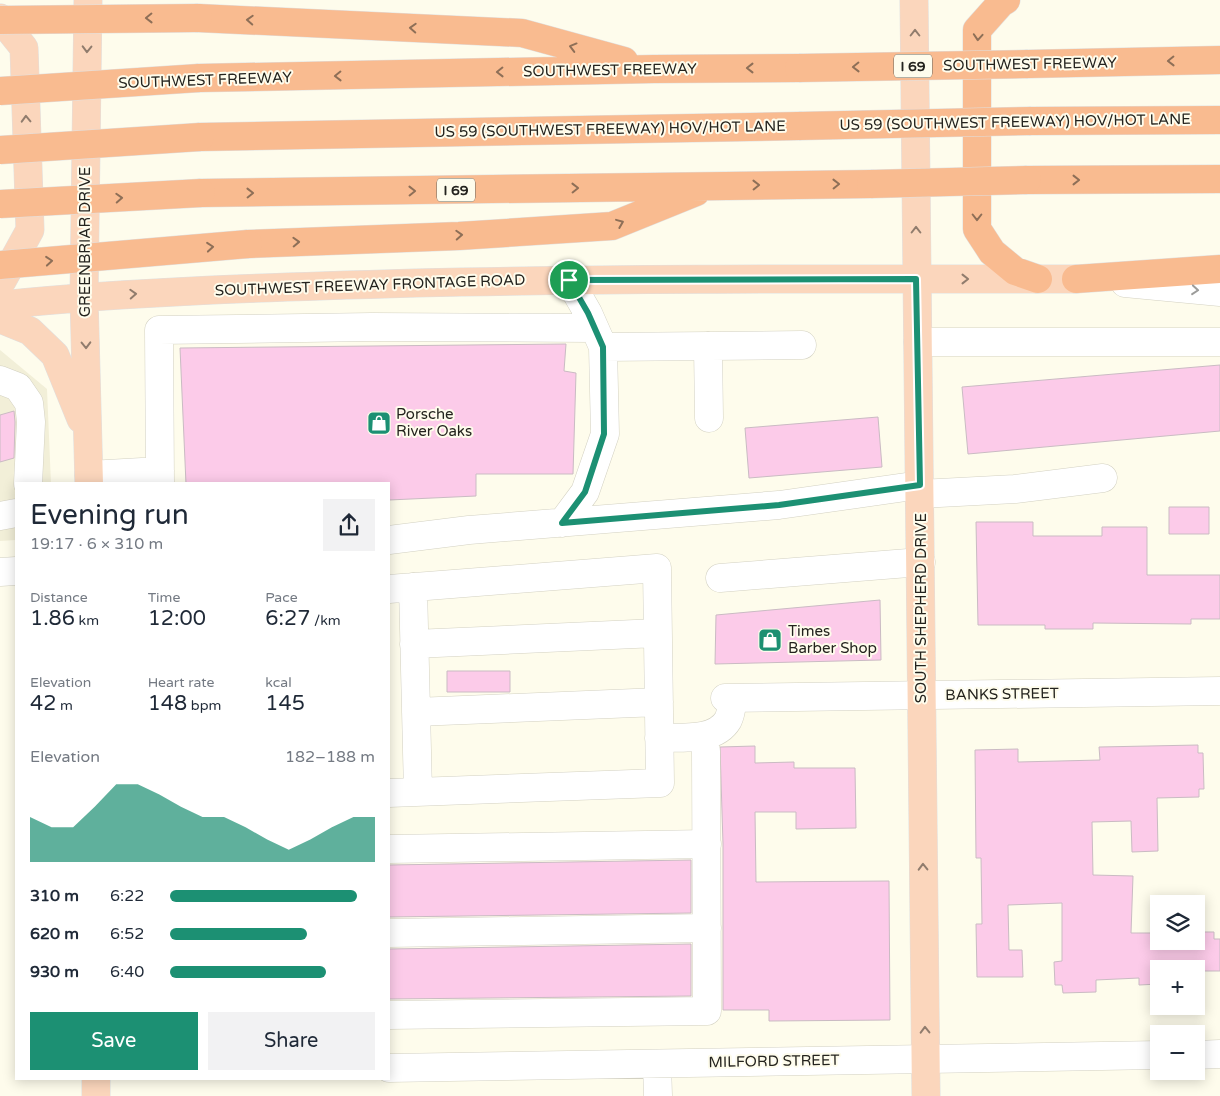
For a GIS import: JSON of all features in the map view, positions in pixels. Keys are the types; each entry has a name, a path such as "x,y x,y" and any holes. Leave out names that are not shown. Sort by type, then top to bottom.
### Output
{"highway":[{"path":"1006,0 1000,3 977,30 977,229 992,252 1015,271 1038,279"},
{"path":"0,19 198,18 522,33 654,69"},
{"name":"SOUTHWEST FREEWAY","path":"0,91 198,78 1220,60"},
{"name":"US 59 (SOUTHWEST FREEWAY) HOV/HOT LANE","path":"0,150 200,137 1031,121 1220,120"},
{"name":"I 69","path":"0,204 201,193 1027,180 1220,180"},
{"path":"0,265 248,244 459,236 612,226 711,186"},
{"path":"1076,279 1220,269"}],"main road":[{"name":"GREENBRIAR DRIVE","path":"88,0 84,297 89,480"},
{"name":"SOUTH SHEPHERD DRIVE","path":"914,0 926,1096"},
{"path":"0,19 24,48 30,230 0,282"},
{"name":"SOUTHWEST FREEWAY FRONTAGE ROAD","path":"0,305 84,297 257,287 569,280 1076,279"},
{"path":"0,319 30,331 55,355 88,435"},
{"path":"96,1080 96,1096"}],"street":[{"name":"SOUTHWEST FREEWAY FRONTAGE ROAD","path":"1076,279 1220,292"},
{"path":"562,523 585,492 604,434 598,337 588,313 569,280"},
{"path":"89,480 160,477 159,330 372,327 598,337 708,346 802,345"},
{"path":"918,342 1220,342"},
{"path":"708,346 709,418"},
{"path":"0,380 18,388 29,403 31,422 28,482"},
{"path":"390,540 469,530 779,505 920,490 1015,488 1103,478"},
{"path":"0,516 15,513"},
{"path":"720,578 920,562"},
{"path":"390,793 660,784 657,568 401,588 414,644 418,792"},
{"path":"0,572 15,570"},
{"path":"414,644 658,633"},
{"name":"BANKS STREET","path":"659,738 707,736 721,728 728,720 729,698 1220,691"},
{"path":"416,712 659,702"},
{"path":"390,1015 707,1010 706,751"},
{"path":"390,849 707,844"},
{"path":"390,933 707,928"},
{"path":"1205,1055 1220,1054"},
{"name":"MILFORD STREET","path":"390,1068 1150,1055"},
{"path":"658,1064 658,1096"}],"shaded area":[{"path":"0,350 47,389 51,482 15,482 15,540 0,541"}],"building":[{"name":"Porsche River Oaks","path":"566,344 564,371 576,373 573,474 476,474 476,496 390,500 390,482 186,482 180,348"},
{"path":"1220,365 1220,431 968,454 962,387"},
{"path":"14,411 14,458 0,462 0,415"},
{"path":"878,417 882,467 749,478 745,428"},
{"path":"1169,507 1209,507 1209,534 1169,534"},
{"path":"976,522 1033,522 1033,536 1102,536 1102,527 1147,527 1147,575 1220,575 1220,619 1191,619 1191,624 1093,623 1093,629 1045,629 1045,625 978,625"},
{"path":"880,600 881,660 715,664 716,615"},
{"path":"447,671 510,671 510,692 447,692"},
{"path":"1198,745 1198,753 1203,753 1204,789 1199,789 1199,797 1157,798 1158,851 1132,852 1131,821 1092,822 1093,875 1133,876 1131,933 1150,933 1150,950 1205,950 1205,932 1214,932 1214,939 1220,939 1220,971 1205,971 1205,960 1150,960 1150,984 1139,985 1139,978 1096,980 1096,992 1063,993 1062,985 1055,985 1054,962 1062,961 1062,903 1008,905 1009,950 1022,950 1023,977 977,977 976,924 982,924 981,858 976,858 975,750 1018,749 1018,762 1100,760 1099,747"},
{"path":"755,746 755,763 794,762 794,768 855,768 856,828 796,829 796,812 755,812 756,882 889,881 890,1020 769,1021 769,1010 723,1010 723,844 720,747"},
{"path":"691,860 691,913 390,917 390,865"},
{"path":"691,944 691,996 390,999 390,949"}],"place":[{"name":"Porsche River Oaks","path":"379,423"},
{"name":"Times Barber Shop","path":"770,640"}],"route":[{"path":"916,279 920,485 779,505 562,523 585,492 604,434 603,347 588,313 569,280 916,279"}]}
